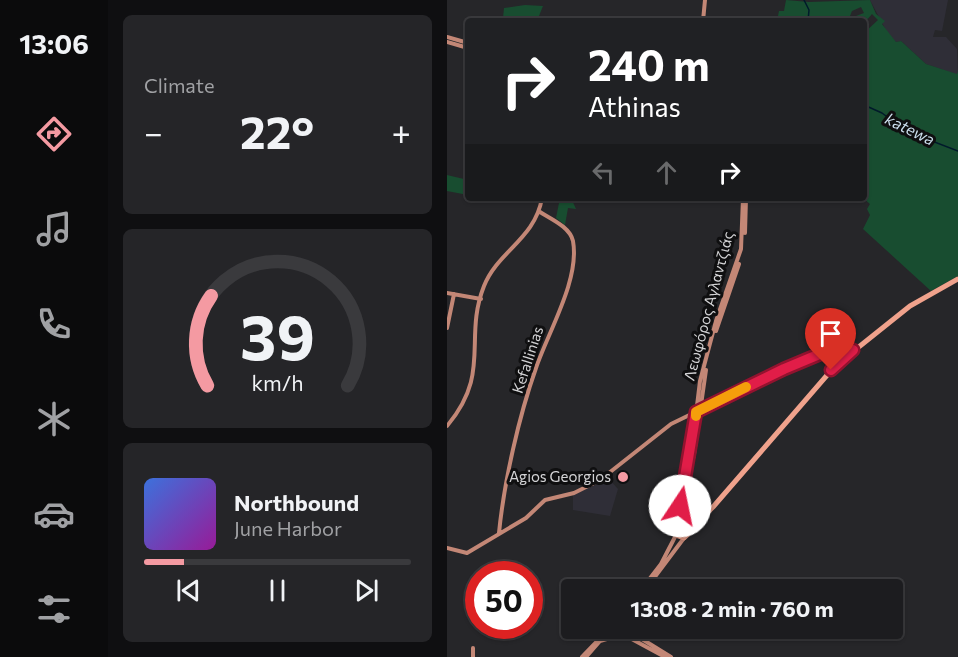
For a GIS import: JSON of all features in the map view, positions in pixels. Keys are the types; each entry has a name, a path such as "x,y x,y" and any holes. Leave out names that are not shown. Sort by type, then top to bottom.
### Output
{"main road":[{"path":"688,535 849,351 910,306 958,280"},
{"path":"688,535 677,534 677,527 698,522 713,507"},
{"path":"687,524 688,535"}],"street":[{"path":"703,18 705,0"},
{"path":"447,37 465,42"},
{"path":"447,42 465,47"},
{"path":"447,426 463,404 474,376 475,328 481,299 489,277 532,227 540,212 542,201"},
{"name":"Λεωφόρος Αγλαντζιάς","path":"687,524 683,509 707,355 741,249 744,201"},
{"name":"Λεωφόρος Αγλαντζιάς","path":"677,527 709,352 742,253 747,214 745,201"},
{"name":"Kefallinias","path":"499,533 511,464 535,369 573,266 573,242 569,232 540,212"},
{"path":"447,293 481,299"},
{"path":"447,328 454,294"},
{"path":"447,548 467,553 530,514 545,500 574,493 600,480 656,433 688,415 784,369 836,348 843,346 849,351"},
{"path":"836,348 849,351"},
{"path":"702,394 703,399 711,404"},
{"path":"688,415 695,420"},
{"path":"651,579 665,558 677,534"},
{"path":"652,579 688,535"},
{"path":"584,657 600,639"},
{"path":"584,657 600,641 607,639"},
{"path":"632,639 665,657"},
{"path":"638,639 671,657"},
{"path":"473,648 473,657"}],"shaded area":[{"path":"870,0 948,0 942,31 935,30 933,37 946,37 957,49 958,75 926,64 901,41 896,42 889,36"},
{"path":"609,479 618,489 610,516 573,510 573,495"}],"green space":[{"path":"786,0 809,2 870,0 876,14 885,21 882,24 896,42 901,41 926,64 957,74 958,71 958,276 931,291 863,229 870,215 867,209 870,204 866,201 867,30 878,20 872,14 867,20 867,18 858,18 856,16 864,13 861,7 852,11 849,18 778,18 779,11 784,11"},
{"path":"525,5 543,6 538,18 503,18 504,8"},
{"path":"447,175 465,179 465,194 447,191"},
{"path":"559,201 572,201 576,209 568,208 565,225 556,218"}],"waterway":[{"name":"katewa","path":"804,0 809,10 808,18"},
{"name":"katewa","path":"867,106 882,113 906,131 958,151"}],"slow traffic":[{"path":"696,416 696,412 746,387"}],"place":[{"name":"Agios Georgios","path":"623,477"}],"route":[{"path":"680,506 691,453 696,412 784,369 839,346 853,350 831,370"}]}
